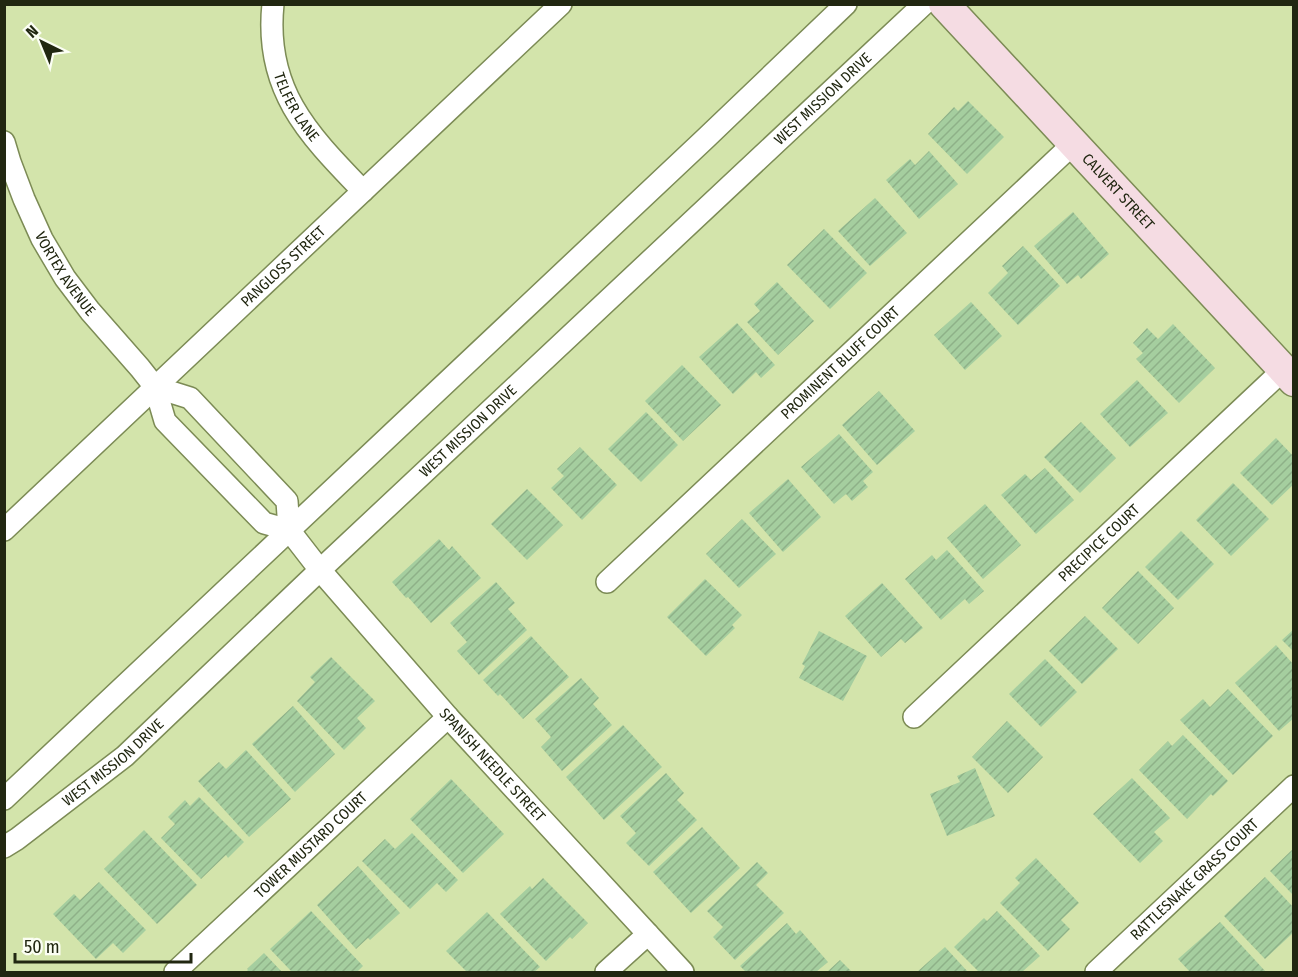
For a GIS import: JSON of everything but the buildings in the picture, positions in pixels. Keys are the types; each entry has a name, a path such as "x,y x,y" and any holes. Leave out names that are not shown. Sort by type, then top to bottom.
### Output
{"street":[{"name":"TELFER LANE","path":"273,4 272,34 275,60 292,106 306,128 363,191"},
{"name":"PANGLOSS STREET","path":"4,530 561,4"},
{"path":"4,799 846,4"},
{"name":"WEST MISSION DRIVE","path":"4,847 124,756 924,4"},
{"name":"CALVERT STREET","path":"944,4 1288,376"},
{"name":"VORTEX AVENUE","path":"4,142 24,200 42,239 65,278 90,311 155,387 165,421 264,523 289,530"},
{"name":"PROMINENT BLUFF COURT","path":"607,582 1073,144"},
{"name":"PRECIPICE COURT","path":"914,717 1288,376"},
{"path":"155,387 190,398 287,501 289,530"},
{"name":"SPANISH NEEDLE STREET","path":"289,530 320,570 448,717 683,972"},
{"name":"TOWER MUSTARD COURT","path":"175,972 448,717"},
{"name":"RATTLESNAKE GRASS COURT","path":"1096,972 1293,786"},
{"path":"606,972 648,934"}]}
